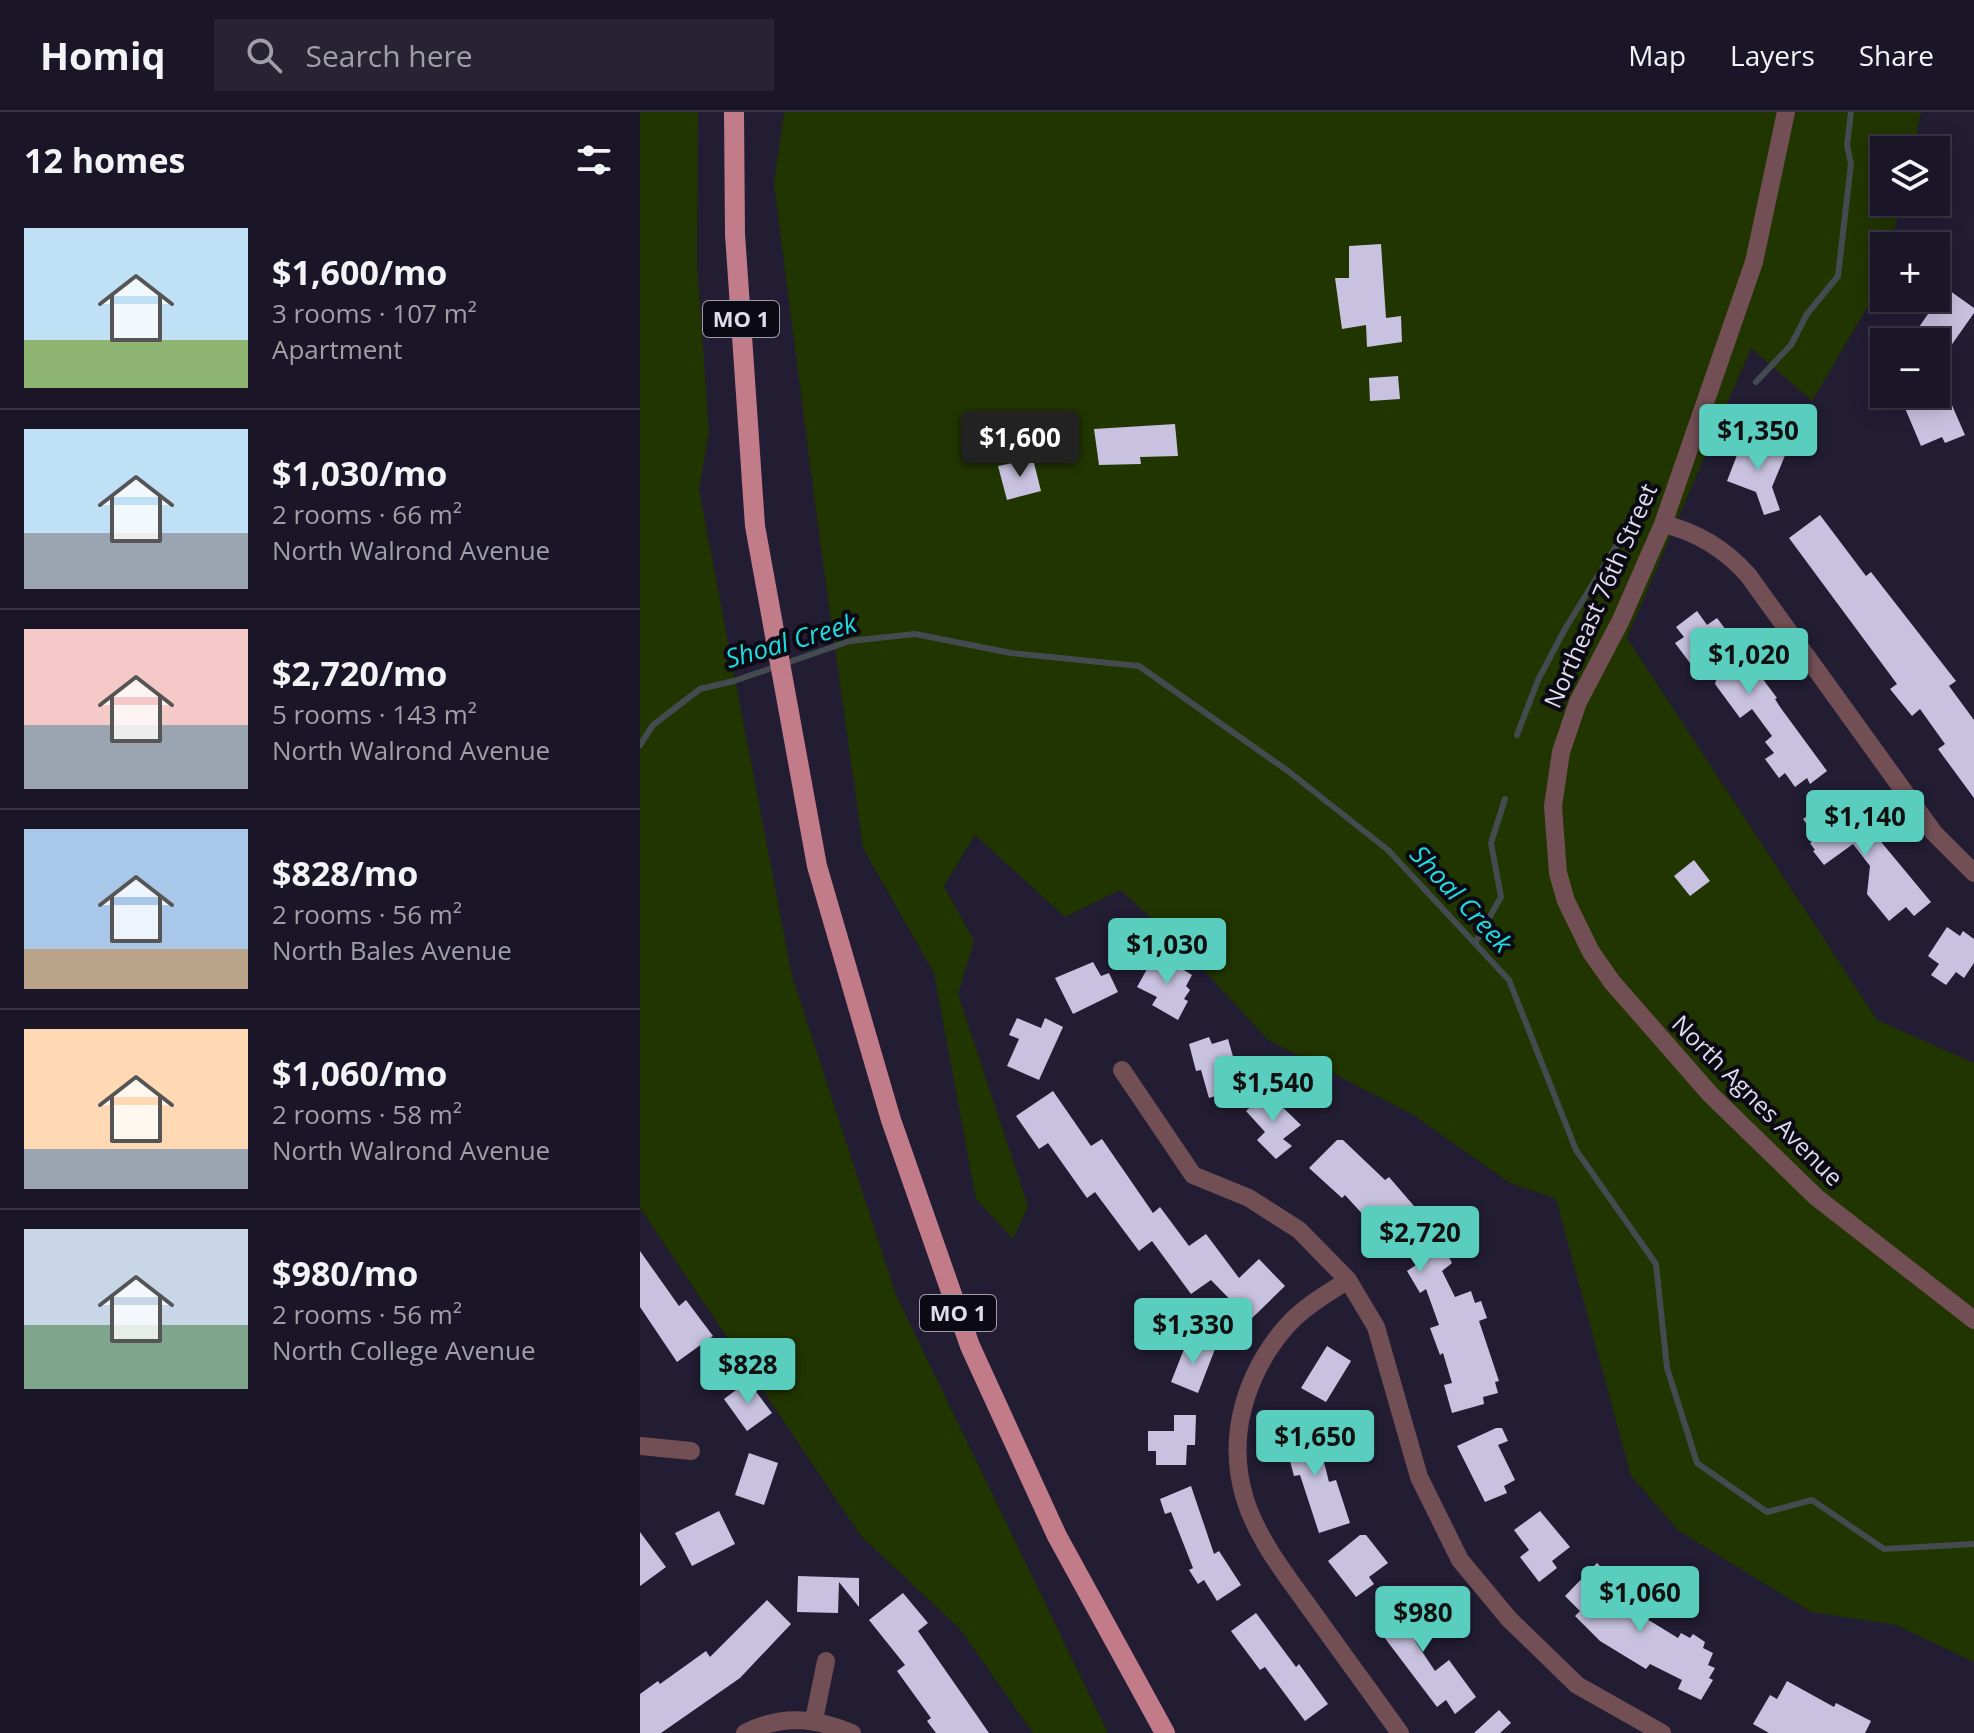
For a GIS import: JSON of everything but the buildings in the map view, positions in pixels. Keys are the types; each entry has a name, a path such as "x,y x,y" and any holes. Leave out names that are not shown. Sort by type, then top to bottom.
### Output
{"main road":[{"name":"MO 1","path":"734,112 735,234 755,526 817,866 891,1120 970,1346 1057,1536 1165,1733"}],"street":[{"name":"Northeast 76th Street","path":"1558,873 1553,806 1561,752 1578,702 1620,622 1663,524 1754,262 1786,112"},
{"path":"1663,524 1680,528 1709,542 1732,558 1748,575 1934,833 1974,873"},
{"name":"North Agnes Avenue","path":"1558,873 1566,901 1591,952 1641,1016 1710,1094 1816,1197 1974,1320"},
{"path":"1122,1070 1193,1175 1249,1198 1299,1230 1348,1280 1376,1327 1419,1477 1460,1560 1509,1619 1577,1685 1662,1733"},
{"path":"1348,1280 1317,1300 1286,1327 1255,1373 1242,1406 1238,1436 1239,1471 1245,1500 1282,1569 1400,1733"},
{"path":"640,1445 691,1451"},
{"path":"814,1720 826,1661"},
{"path":"745,1733 774,1722 814,1720 852,1733"}],"green space":[{"path":"640,112 698,112 697,263 709,432 699,490 792,976 896,1295 1108,1733 1033,1733 960,1629 861,1536 640,1208"},
{"path":"784,112 1921,112 1916,136 1870,136 1870,216 1898,216 1894,232 1870,232 1870,303 1812,401 1751,348 1627,638 1877,1020 1974,1063 1974,1662 1896,1625 1811,1612 1679,1531 1631,1476 1556,1199 1510,1183 1412,1114 1268,1040 1175,939 1120,890 1065,917 975,835 944,886 974,941 958,994 1028,1206 1013,1239 976,1199 934,973 863,848 774,184"}],"waterway":[{"path":"1756,382 1791,345 1807,314 1838,276 1851,164 1847,145 1851,112"},
{"path":"1517,735 1538,680 1565,629 1621,538"},
{"name":"Shoal Creek","path":"640,745 653,725 700,689 734,681 850,641 915,634 1011,653 1139,666 1288,771 1388,850 1509,980 1576,1150 1656,1264 1667,1368 1697,1463 1767,1512 1812,1500 1884,1549 1974,1544"},
{"path":"1475,943 1501,897 1491,843 1505,799"}]}
